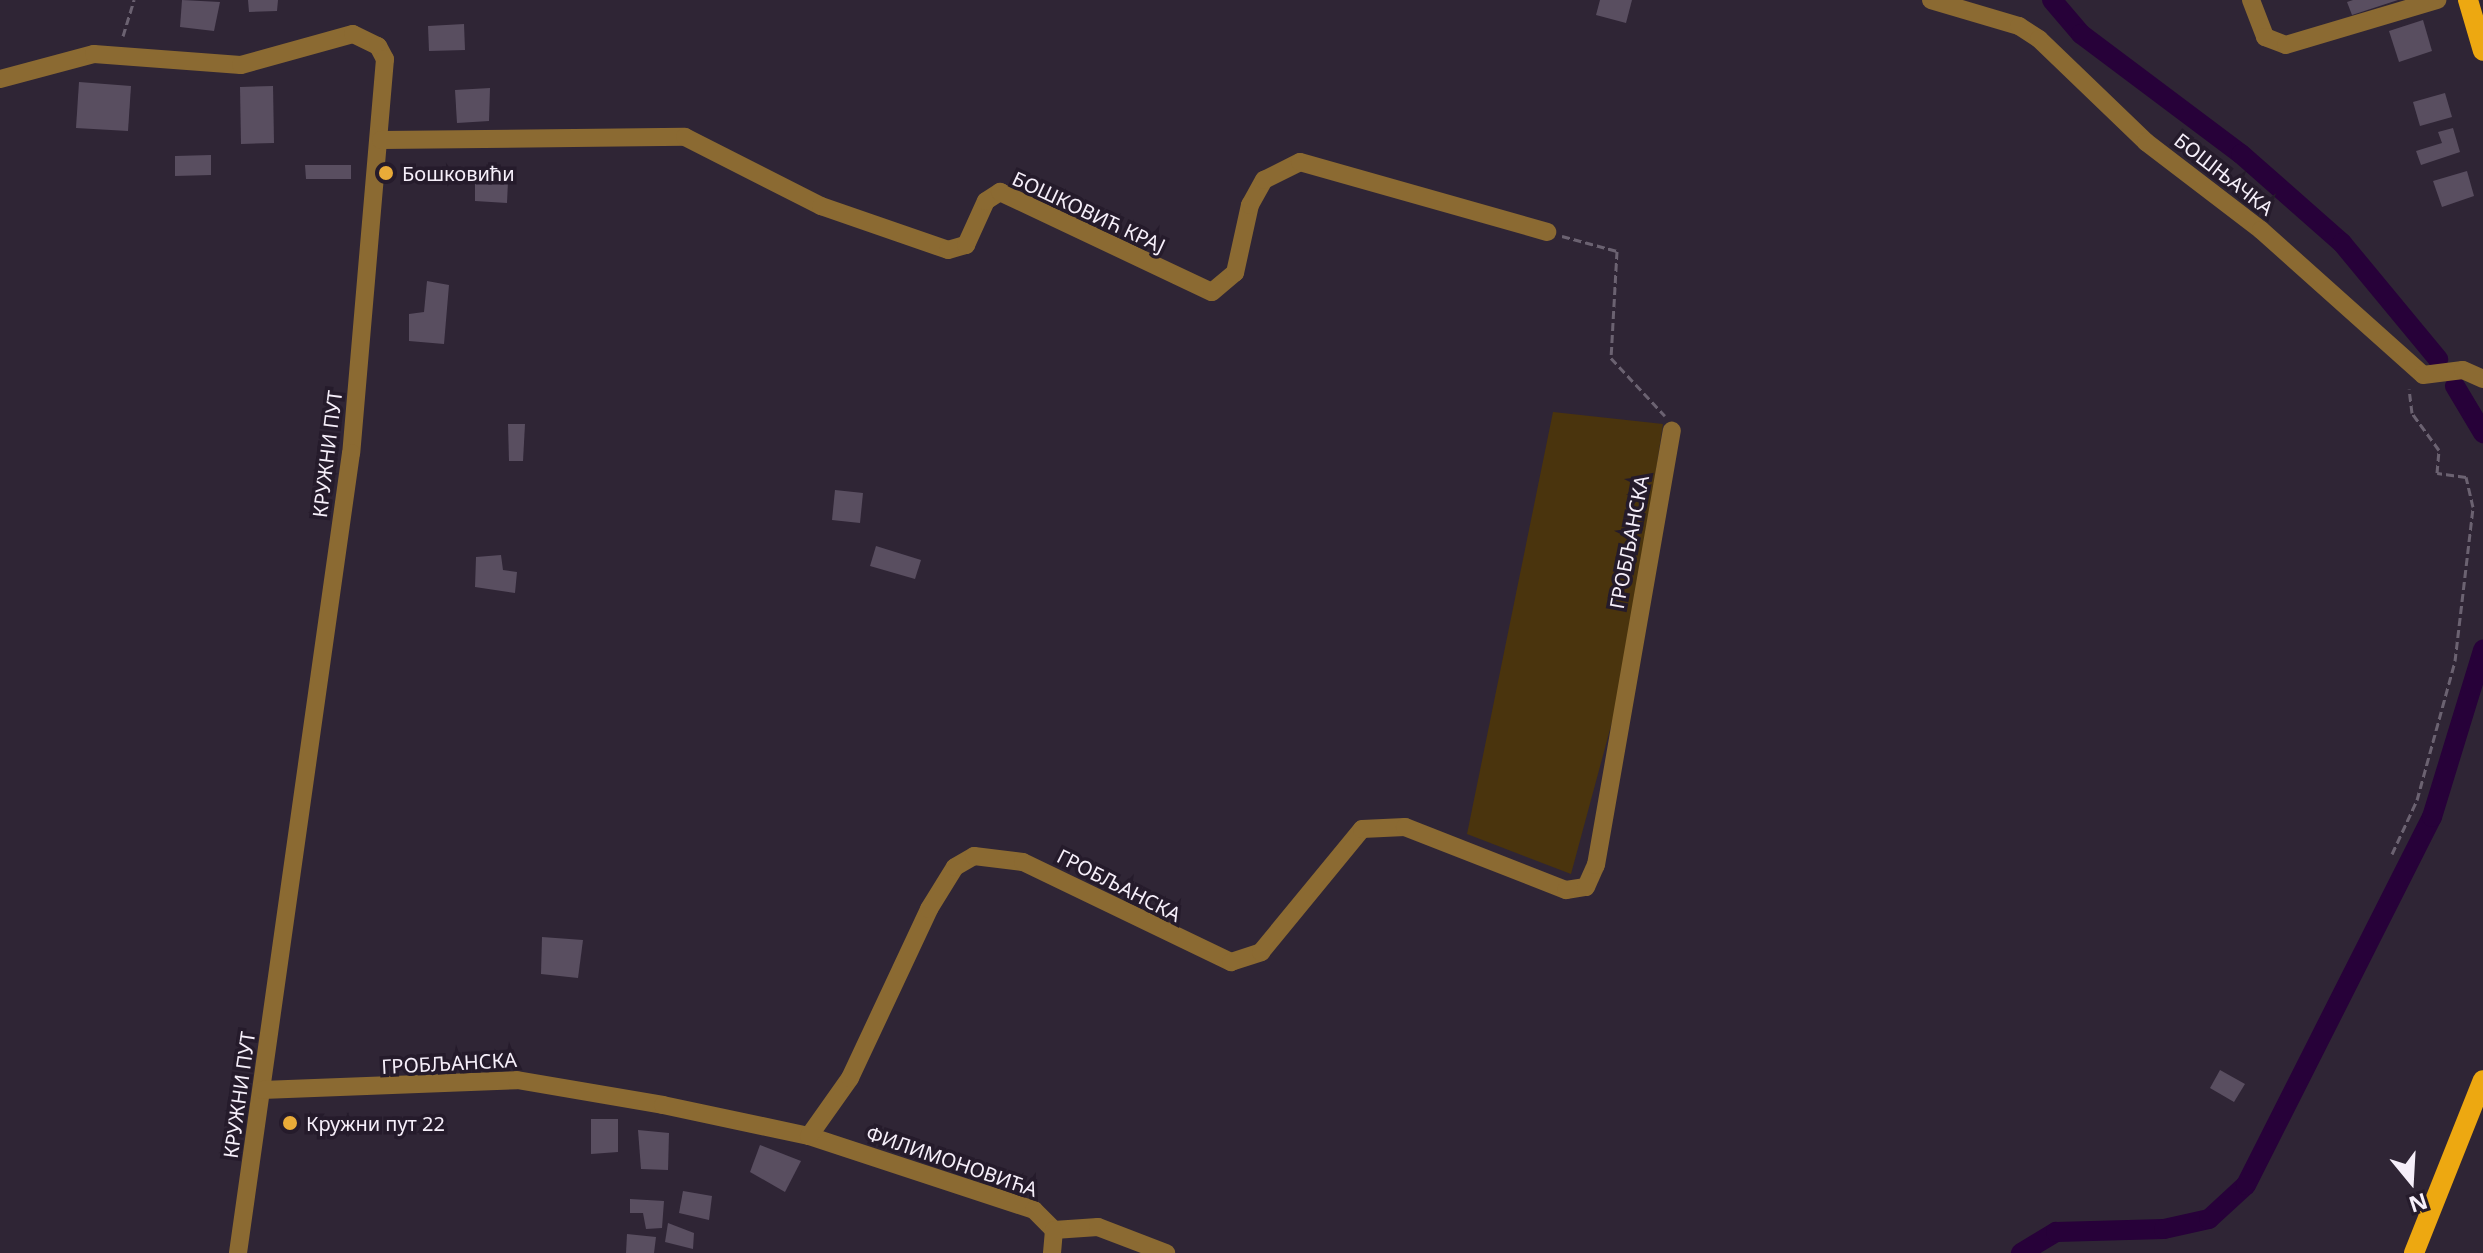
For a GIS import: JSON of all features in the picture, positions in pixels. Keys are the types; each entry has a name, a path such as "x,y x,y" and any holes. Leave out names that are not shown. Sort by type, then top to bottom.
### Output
{"main road":[{"path":"2468,0 2483,51"},
{"path":"2414,1253 2483,1080"}],"street":[{"name":"БОШЊАЧКА","path":"1931,0 2019,26 2039,39 2146,142 2261,230 2423,375"},
{"path":"2251,0 2265,37 2286,45 2437,0"},
{"name":"КРУЖНИ ПУТ","path":"0,79 69,59 117,55 227,67 361,36 378,46 385,59 381,140 351,453 238,1253"},
{"name":"БОШКОВИЋ КРАЈ","path":"381,140 685,137 821,206 948,250 966,245 986,201 1000,192 1212,292 1235,273 1250,205 1264,180 1300,162 1547,232"},
{"path":"2423,375 2463,370 2483,379"},
{"name":"ГРОБЉАНСКА","path":"262,1090 517,1080 809,1136 850,1078 929,909 955,867 974,856 1023,862 1231,962 1261,952 1362,829 1405,827 1566,890 1586,887 1596,865 1672,431"},
{"name":"ФИЛИМОНОВИЋА","path":"809,1136 1034,1210 1054,1230"},
{"path":"1052,1253 1054,1230 1098,1227 1166,1253"}],"path":[{"path":"117,55 134,0"},
{"path":"1547,232 1617,251 1611,358 1652,396 1672,431"},
{"path":"2392,854 2417,800 2455,661 2473,507 2466,477 2437,473 2439,450 2407,401 2423,375"}],"shaded area":[{"path":"1553,412 1663,424 1626,670 1571,874 1467,834"}],"building":[{"path":"182,0 220,2 214,31 180,27"},
{"path":"248,0 278,0 277,11 249,12"},
{"path":"1600,0 1632,0 1626,23 1596,15"},
{"path":"2353,0 2398,0 2352,15 2347,2"},
{"path":"2423,20 2432,51 2399,62 2389,31"},
{"path":"464,24 465,50 429,51 428,26"},
{"path":"79,82 131,86 128,131 76,128"},
{"path":"273,86 274,143 241,144 240,87"},
{"path":"490,88 489,121 457,123 455,90"},
{"path":"2445,93 2452,117 2420,126 2413,102"},
{"path":"2453,128 2460,152 2421,165 2416,151 2442,143 2438,132"},
{"path":"211,155 211,175 175,176 175,156"},
{"path":"305,165 351,165 351,179 306,179"},
{"path":"2467,171 2474,196 2442,207 2433,181"},
{"path":"475,177 508,181 507,203 475,201"},
{"path":"427,281 449,285 444,344 409,341 409,314 424,312"},
{"path":"508,424 525,424 523,461 509,461"},
{"path":"835,490 863,493 860,523 832,520"},
{"path":"876,546 921,560 915,579 870,566"},
{"path":"501,555 503,570 517,572 515,593 475,587 476,557"},
{"path":"542,937 583,940 578,978 541,974"},
{"path":"2220,1070 2245,1084 2234,1102 2210,1088"},
{"path":"591,1119 618,1119 618,1152 591,1154"},
{"path":"638,1130 669,1133 668,1170 641,1169"},
{"path":"760,1145 801,1161 785,1192 750,1172"},
{"path":"683,1191 712,1196 709,1220 679,1213"},
{"path":"630,1199 664,1201 662,1228 646,1229 643,1213 630,1213"},
{"path":"668,1223 694,1233 693,1249 665,1242"},
{"path":"627,1234 656,1237 654,1253 626,1253"}],"waterway":[{"path":"2052,0 2081,34 2241,154 2342,243 2438,359"},
{"path":"2455,386 2483,433"},
{"path":"2021,1253 2056,1232 2164,1229 2209,1219 2246,1185 2432,817 2483,650"}],"place":[{"name":"Бошковићи","path":"386,173"},
{"name":"Кружни пут 22","path":"290,1123"}]}
